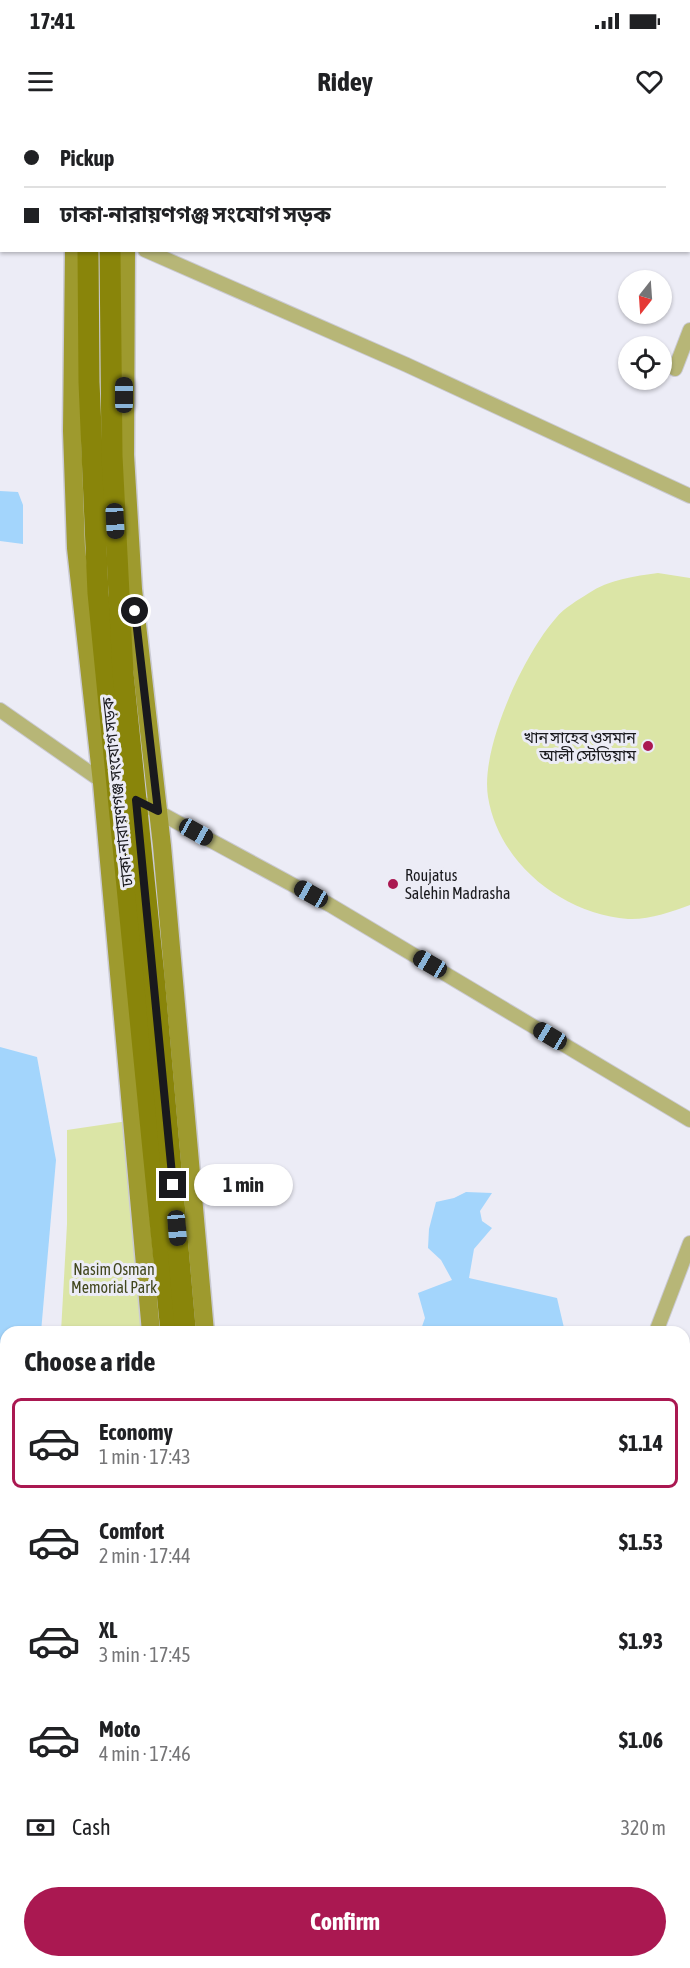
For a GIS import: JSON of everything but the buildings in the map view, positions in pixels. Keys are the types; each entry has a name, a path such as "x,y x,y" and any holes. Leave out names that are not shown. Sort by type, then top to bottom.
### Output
{"main road":[{"name":"ঢাকা-নারায়ণগঞ্জ সংযোগ সড়ক","path":"88,252 89,382 109,785 170,1326"},
{"name":"ঢাকা-নারায়ণগঞ্জ সংযোগ সড়ক","path":"110,252 112,456 123,673 185,1326"}],"street":[{"path":"74,252 72,431 76,548 109,785 151,1326"},
{"path":"126,252 126,466 133,589 158,811 204,1326"},
{"path":"150,252 407,365 690,496"},
{"path":"675,369 690,330"},
{"path":"0,710 109,785"},
{"path":"136,800 330,905 690,1120"},
{"path":"658,1326 690,1244"}],"green space":[{"path":"658,573 690,578 690,905 652,917 628,919 604,915 558,896 520,864 505,844 495,821 488,797 487,777 491,753 507,703 531,654 556,618 571,604 605,585 631,577"},
{"name":"Nasim Osman Memorial Park","path":"148,1118 167,1326 61,1326 67,1224 67,1130"}],"water":[{"path":"0,491 18,492 23,505 23,544 0,541"},
{"path":"0,1047 37,1057 56,1160 42,1326 0,1326"},
{"path":"466,1192 492,1193 480,1211 482,1221 492,1228 474,1249 469,1278 557,1298 564,1326 422,1326 425,1318 418,1293 452,1280 441,1260 428,1248 429,1229 436,1202 454,1198"}],"place":[{"name":"খান সাহেব ওসমান আলী স্টেডিয়াম","path":"648,746"},
{"name":"Roujatus Salehin Madrasha","path":"393,884"}],"route":[{"path":"135,611 158,811 136,800 173,1185"}]}
